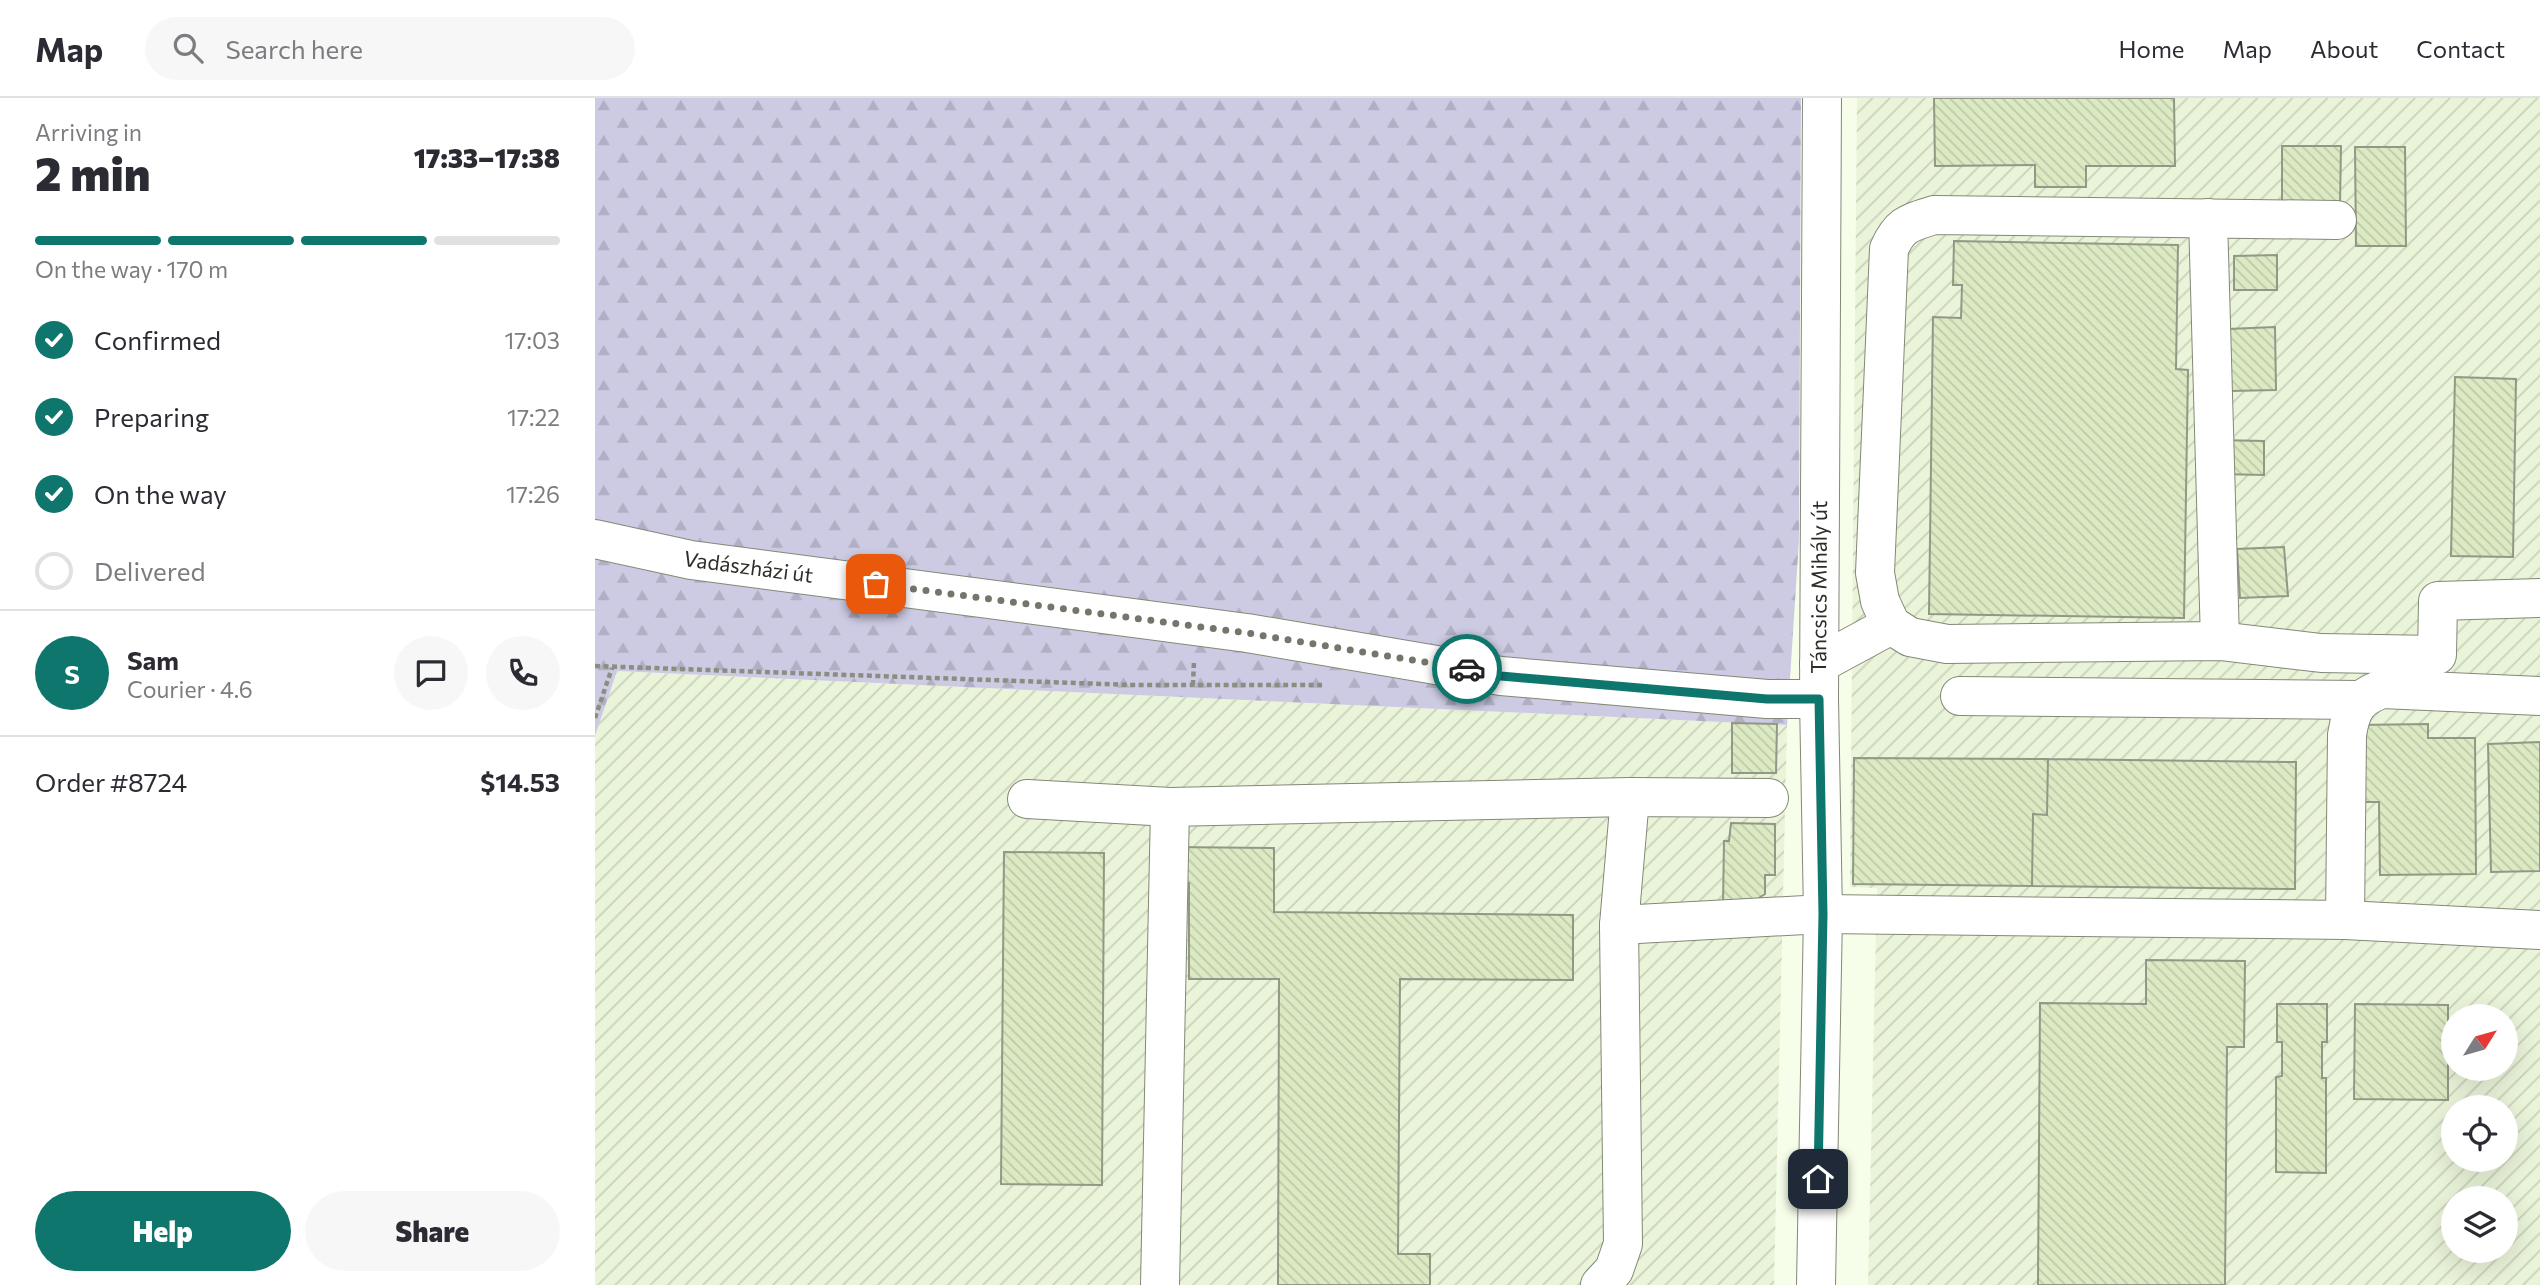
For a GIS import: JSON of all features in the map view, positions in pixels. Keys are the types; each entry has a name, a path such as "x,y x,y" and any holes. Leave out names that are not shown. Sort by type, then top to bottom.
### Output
{"street":[{"name":"Táncsics Mihály út","path":"1816,1285 1823,914 1819,681 1822,98"},
{"path":"2337,220 1934,215 1909,223 1896,232 1889,249 1875,573 1880,601 1891,625 1910,636 1947,643 2220,641 2321,653 2437,655 2438,601 2540,598"},
{"path":"2209,218 2220,641"},
{"name":"Vadászházi út","path":"595,539 691,559 1247,633 1501,676 1767,699 1819,681"},
{"path":"1819,681 1891,625"},
{"path":"1960,696 2359,700 2382,689 2540,696"},
{"path":"2345,920 2347,735 2351,713 2359,700"},
{"path":"1027,799 1170,807 1630,797 1769,797"},
{"path":"1600,1285 1614,1270 1623,1244 1619,925 1630,797"},
{"path":"1160,1285 1170,807"},
{"path":"1619,925 1823,914 2345,920 2540,930"}],"path":[{"path":"595,666 1193,685"},
{"path":"595,718 612,668"}],"shaded area":[{"path":"1857,98 2540,98 2540,1285 1868,1285 1877,888 1850,887"},
{"path":"616,671 1787,725 1774,1285 595,1285 595,736"}],"green space":[{"path":"595,98 1801,98 1799,540 1787,725 617,671 595,736"}],"building":[{"path":"1934,98 2174,98 2175,166 2086,166 2086,187 2035,187 2035,165 1935,166"},
{"path":"2282,146 2341,146 2340,205 2282,204"},
{"path":"2355,147 2405,147 2406,246 2356,246"},
{"path":"1954,241 2178,245 2176,369 2188,370 2184,618 1929,614 1933,317 1961,318 1962,285 1953,285"},
{"path":"2277,255 2277,290 2234,290 2234,256"},
{"path":"2275,327 2276,390 2230,391 2228,329"},
{"path":"2455,377 2516,379 2513,557 2451,556"},
{"path":"2218,440 2264,441 2264,475 2218,474"},
{"path":"2284,547 2288,596 2240,598 2237,549"},
{"path":"1732,723 1777,724 1776,773 1732,773"},
{"path":"2428,724 2428,738 2475,738 2476,874 2380,875 2379,802 2360,802 2359,725"},
{"path":"2540,742 2540,871 2491,872 2488,744"},
{"path":"1854,758 2048,759 2047,815 2033,814 2032,886 1853,884"},
{"path":"2048,759 2296,762 2295,889 2032,886 2033,814 2047,815"},
{"path":"1731,823 1775,824 1775,875 1765,875 1765,894 1748,905 1723,904 1724,841 1729,841"},
{"path":"1172,847 1274,848 1274,912 1573,915 1573,980 1400,979 1398,1254 1430,1254 1430,1285 1278,1285 1279,979 1189,979 1189,883 1172,883"},
{"path":"1004,852 1104,853 1102,1185 1001,1184"},
{"path":"2146,960 2245,961 2244,1047 2227,1047 2225,1285 2038,1285 2040,1003 2146,1004"},
{"path":"2277,1004 2327,1004 2327,1042 2322,1042 2322,1078 2326,1078 2326,1173 2276,1172 2276,1077 2282,1076 2282,1042 2277,1042"},
{"path":"2355,1004 2441,1005 2441,1082 2448,1082 2448,1095 2441,1095 2441,1100 2354,1099"}],"way so far":[{"path":"876,584 1247,633 1467,669"}],"route":[{"path":"1467,669 1501,676 1767,699 1819,699 1823,914 1818,1179"}]}
